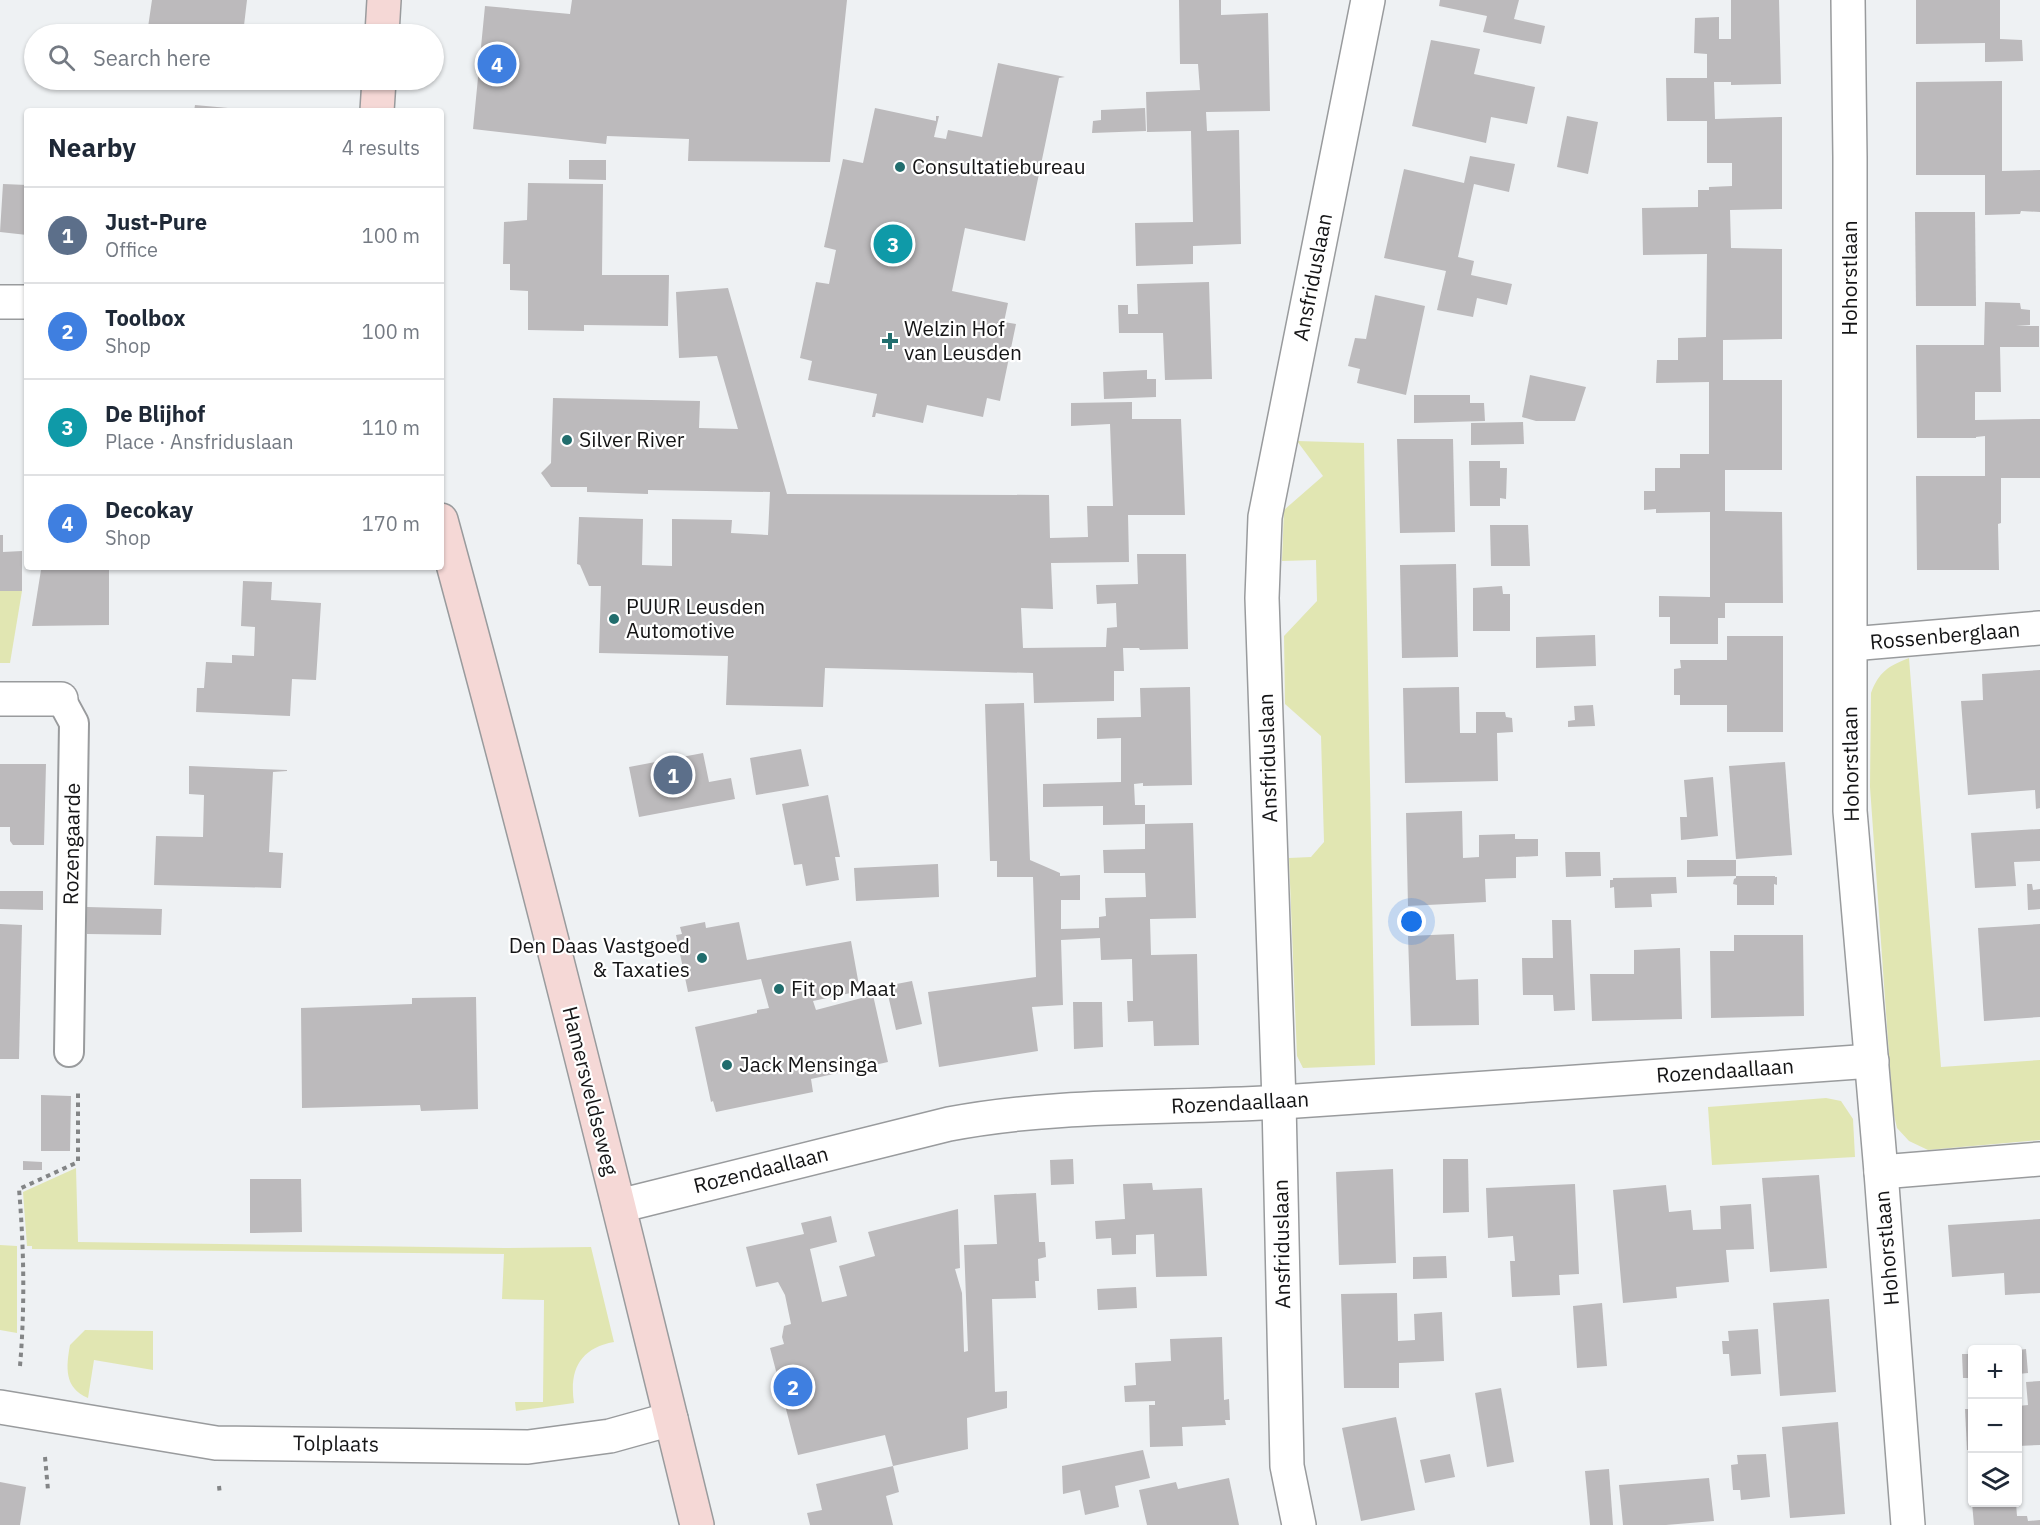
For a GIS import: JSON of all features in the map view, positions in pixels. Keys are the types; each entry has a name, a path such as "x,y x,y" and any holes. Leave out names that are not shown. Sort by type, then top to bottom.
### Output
{"street":[{"path":"383,24 384,0"},
{"name":"Ansfriduslaan","path":"1299,1525 1287,1466 1279,1102 1262,598 1265,517 1368,0"},
{"name":"Hohorstlaan","path":"1848,0 1850,811 1908,1525"},
{"path":"377,108 378,90"},
{"path":"0,302 24,302"},
{"name":"Hamersveldseweg","path":"444,531 507,763 697,1525"},
{"name":"Rossenberglaan","path":"1851,644 2040,628"},
{"name":"Rozengaarde","path":"0,699 61,699"},
{"name":"Rozendaallaan","path":"619,1206 949,1124 992,1116 1037,1111 1279,1102 1872,1061"},
{"path":"1881,1172 2040,1159"},
{"name":"Tolplaats","path":"5,1407 216,1443 528,1447 610,1436 671,1419"}],"lane":[{"name":"Rozengaarde","path":"61,699 74,723 69,1052"}],"path":[{"path":"5,1407 20,1366 23,1327 24,1250 19,1189 78,1162 78,1073 69,1052"}],"green space":[{"path":"1297,441 1364,443 1375,1065 1303,1068 1297,1056 1289,858 1311,857 1324,842 1321,736 1285,704 1284,636 1317,601 1316,560 1282,561 1284,510 1323,476"},
{"path":"0,591 22,591 10,663 0,663"},
{"path":"1909,658 1941,1067 2040,1060 2040,1140 1928,1150 1909,1141 1897,1128 1893,1111 1870,787 1871,693 1877,680 1885,671"},
{"path":"1826,1098 1841,1101 1853,1119 1855,1157 1712,1165 1708,1107"},
{"path":"76,1168 78,1242 504,1248 591,1247 614,1342 593,1349 579,1362 573,1380 574,1403 516,1411 515,1402 543,1402 544,1300 502,1299 504,1254 32,1249 32,1246 27,1246 23,1192"},
{"path":"0,1245 17,1246 17,1333 0,1330"},
{"path":"85,1330 153,1331 153,1370 94,1360 88,1398 80,1394 74,1389 68,1376 68,1361 70,1345"}],"building":[{"path":"152,0 247,0 244,24 148,24"},
{"path":"572,0 847,0 830,162 688,161 689,139 607,136 606,144 473,129 485,6 570,14"},
{"path":"1179,0 1221,0 1221,15 1268,13 1270,111 1206,112 1207,131 1239,130 1241,244 1193,246 1193,264 1136,266 1135,223 1193,222 1191,131 1147,132 1146,92 1200,90 1198,64 1180,64"},
{"path":"1440,0 1519,0 1514,19 1545,26 1541,44 1483,32 1487,16 1439,6"},
{"path":"1731,0 1779,0 1781,84 1731,85 1731,82 1714,82 1715,119 1782,117 1782,209 1730,210 1731,248 1782,249 1782,339 1723,340 1723,380 1782,380 1782,470 1725,470 1725,511 1782,512 1783,603 1725,603 1725,618 1718,618 1718,644 1670,644 1670,617 1659,617 1659,596 1710,597 1710,512 1656,513 1656,509 1644,510 1644,491 1655,491 1655,468 1680,468 1680,454 1709,454 1709,382 1656,383 1657,360 1678,360 1678,338 1706,337 1707,254 1643,255 1642,208 1698,207 1698,190 1732,186 1732,163 1707,163 1707,121 1667,121 1666,78 1707,78 1707,54 1694,53 1695,18 1719,17 1719,39 1731,39"},
{"path":"1916,0 2000,0 2000,39 2022,40 2023,61 1985,62 1985,43 1916,44"},
{"path":"1431,40 1480,49 1474,74 1535,87 1527,124 1491,117 1486,143 1412,126"},
{"path":"998,63 1065,77 1059,78 1025,241 965,228 952,291 1008,303 1004,322 1016,324 1000,401 987,398 983,417 927,405 923,423 876,413 875,417 872,417 877,394 808,380 812,361 800,358 816,282 829,284 836,250 824,247 843,159 863,163 875,108 936,121 936,116 939,116 934,137 946,139 948,130 982,137"},
{"path":"2002,81 2002,171 2040,170 2040,212 2021,211 2020,214 1985,215 1985,175 1916,175 1916,82"},
{"path":"195,105 228,108 194,108"},
{"path":"1145,108 1146,131 1092,133 1093,121 1101,120 1101,110"},
{"path":"1567,116 1598,122 1588,174 1557,167"},
{"path":"1470,156 1515,164 1509,192 1474,184 1458,257 1474,261 1471,275 1512,284 1507,305 1477,298 1473,317 1437,310 1446,271 1384,258 1404,169 1464,183"},
{"path":"569,160 606,160 606,180 569,179"},
{"path":"528,183 603,184 602,275 669,275 668,326 584,325 584,331 528,330 528,291 510,290 510,264 503,264 504,222 527,220"},
{"path":"3,184 24,185 24,235 0,232"},
{"path":"1915,212 1975,212 1976,306 1916,306"},
{"path":"1209,282 1212,379 1165,380 1163,333 1119,333 1118,305 1128,305 1128,314 1138,314 1137,284"},
{"path":"728,288 787,494 1049,495 1050,538 1088,537 1087,506 1113,506 1110,424 1071,426 1071,403 1132,402 1132,419 1181,419 1185,515 1128,515 1129,562 1051,563 1053,609 1021,608 1023,648 1106,647 1107,628 1117,627 1116,603 1097,604 1096,585 1138,584 1137,554 1186,554 1188,649 1123,648 1124,671 1114,671 1114,701 1034,703 1033,673 825,668 823,707 726,705 728,656 599,653 601,586 589,586 580,565 577,564 579,517 643,519 642,565 672,566 672,519 732,520 731,533 768,535 770,492 648,490 648,494 587,492 587,487 551,487 541,473 551,463 553,398 700,401 699,428 738,429 717,356 679,358 676,292"},
{"path":"1375,295 1425,306 1406,395 1357,383 1360,369 1348,366 1355,338 1366,339"},
{"path":"1985,302 2020,303 2021,309 2030,310 2030,325 2016,326 2039,326 2039,347 2000,347 2001,392 1975,392 1975,420 2040,419 2040,478 2001,478 2001,523 1998,524 1999,570 1917,570 1916,476 1985,476 1985,436 1917,438 1916,345 1984,345"},
{"path":"1147,370 1147,379 1156,379 1156,397 1104,399 1103,372"},
{"path":"1530,375 1586,387 1575,421 1536,421 1522,417"},
{"path":"1414,395 1470,395 1470,403 1484,403 1485,421 1414,423"},
{"path":"1523,422 1524,444 1471,445 1471,423"},
{"path":"1397,439 1453,439 1455,532 1400,533"},
{"path":"1469,461 1500,461 1500,468 1507,468 1506,499 1500,498 1500,506 1470,506"},
{"path":"1490,525 1528,525 1530,566 1491,566"},
{"path":"0,535 3,535 3,552 22,551 22,591 0,591"},
{"path":"1456,564 1458,657 1402,658 1400,565"},
{"path":"41,570 109,570 109,625 32,626"},
{"path":"243,581 272,582 271,600 321,603 316,680 292,679 290,716 196,712 197,688 204,688 206,662 232,663 232,655 254,656 255,627 241,626"},
{"path":"1502,586 1503,594 1510,594 1510,631 1473,631 1473,588"},
{"path":"1595,635 1596,666 1536,668 1536,637"},
{"path":"1727,636 1783,636 1783,732 1727,732 1727,705 1680,705 1680,695 1674,695 1674,669 1681,668 1680,660 1727,660"},
{"path":"2040,670 2040,808 2036,809 2035,790 1968,795 1961,701 1983,700 1982,674"},
{"path":"1190,687 1192,785 1143,786 1143,783 1134,784 1135,805 1145,805 1145,824 1103,825 1103,806 1043,807 1043,784 1121,782 1121,738 1097,739 1097,718 1141,717 1140,688"},
{"path":"1459,687 1460,733 1476,733 1476,712 1505,712 1506,717 1512,718 1513,732 1497,733 1498,781 1405,783 1403,688"},
{"path":"1024,703 1030,860 1060,873 1060,876 1080,875 1080,900 1061,900 1061,929 1099,928 1099,917 1106,916 1105,898 1146,897 1145,873 1104,873 1103,850 1145,849 1145,824 1193,823 1196,918 1150,919 1151,955 1197,954 1199,1045 1154,1046 1153,1021 1128,1022 1127,1001 1133,1001 1132,959 1101,960 1100,938 1061,940 1063,1005 1032,1007 1038,1051 939,1067 928,992 1036,977 1033,877 997,877 997,861 990,861 985,704"},
{"path":"1593,705 1595,726 1568,727 1568,721 1575,720 1574,706"},
{"path":"801,749 809,786 756,795 750,758"},
{"path":"703,753 709,782 731,778 735,799 639,817 629,767"},
{"path":"1785,762 1792,855 1736,859 1729,766"},
{"path":"0,764 46,764 44,845 13,845 10,841 10,827 0,827"},
{"path":"189,766 287,770 273,772 269,852 283,853 281,888 154,885 156,836 203,837 204,795 189,794"},
{"path":"1713,777 1718,836 1681,840 1680,817 1687,817 1684,780"},
{"path":"828,795 840,857 835,857 839,880 806,886 802,864 794,865 782,804"},
{"path":"1462,811 1463,858 1479,857 1479,835 1515,834 1515,839 1538,839 1538,856 1516,857 1516,878 1485,879 1486,902 1408,906 1406,813"},
{"path":"2040,829 2040,861 2014,862 2016,886 1975,888 1971,833"},
{"path":"1565,852 1600,852 1601,876 1566,877"},
{"path":"1687,860 1736,860 1736,876 1687,877"},
{"path":"938,864 939,897 856,901 854,868"},
{"path":"1736,876 1777,877 1777,885 1774,884 1774,905 1737,905 1737,885 1733,884"},
{"path":"1676,877 1677,893 1651,894 1652,907 1615,908 1614,887 1610,888 1610,880 1613,878"},
{"path":"2027,884 2032,884 2033,890 2040,889 2040,909 2028,910"},
{"path":"0,891 43,891 43,910 0,909"},
{"path":"87,907 162,909 161,935 87,934"},
{"path":"1552,920 1571,920 1575,1010 1554,1011 1553,995 1523,995 1522,958 1553,958"},
{"path":"705,922 706,928 739,922 747,960 851,941 860,991 813,1001 816,1010 873,995 888,1062 811,1079 813,1092 716,1112 713,1101 711,1102 695,1027 757,1013 757,1010 769,1008 761,979 688,992 676,935 682,934 680,927"},
{"path":"0,924 22,925 19,1059 0,1059"},
{"path":"2040,924 2040,1017 1984,1021 1978,928"},
{"path":"1454,934 1456,980 1478,979 1479,1025 1411,1026 1408,936"},
{"path":"1734,935 1803,935 1804,1016 1711,1018 1710,951 1734,951"},
{"path":"1680,948 1682,1019 1592,1021 1590,974 1634,974 1634,950"},
{"path":"912,981 922,1024 896,1030 886,986"},
{"path":"476,997 478,1109 421,1111 420,1105 302,1108 301,1008 412,1004 412,998"},
{"path":"1073,1002 1102,1002 1103,1047 1074,1049"},
{"path":"41,1095 71,1096 70,1151 41,1151"},
{"path":"1073,1159 1074,1184 1051,1185 1050,1160"},
{"path":"1443,1159 1468,1159 1469,1212 1443,1213"},
{"path":"23,1161 42,1162 42,1170 23,1170"},
{"path":"1393,1169 1396,1263 1339,1265 1336,1172"},
{"path":"1819,1175 1827,1268 1770,1272 1762,1178"},
{"path":"250,1179 301,1179 302,1232 250,1233"},
{"path":"1152,1183 1153,1190 1202,1188 1207,1276 1156,1277 1154,1234 1136,1235 1136,1254 1112,1255 1111,1238 1096,1239 1095,1221 1125,1219 1123,1184"},
{"path":"1575,1184 1579,1274 1559,1275 1560,1295 1512,1297 1510,1261 1515,1261 1513,1236 1488,1238 1486,1188"},
{"path":"1666,1185 1669,1212 1691,1210 1693,1230 1721,1229 1720,1206 1751,1204 1754,1249 1726,1250 1729,1282 1676,1287 1677,1298 1623,1303 1613,1190"},
{"path":"1036,1193 1039,1242 1045,1242 1046,1257 1038,1259 1039,1281 1035,1281 1036,1298 992,1299 995,1392 1007,1391 1007,1408 967,1418 968,1449 893,1466 885,1435 798,1455 770,1348 784,1344 782,1337 784,1326 791,1324 785,1295 778,1282 756,1287 746,1247 804,1234 801,1223 831,1216 837,1242 810,1249 822,1302 847,1296 839,1266 875,1256 868,1232 958,1209 960,1268 955,1269 962,1293 964,1352 968,1351 964,1245 997,1244 994,1195"},
{"path":"2040,1219 2040,1293 2005,1295 2004,1273 1952,1277 1948,1225"},
{"path":"1446,1256 1447,1278 1413,1279 1413,1257"},
{"path":"1136,1287 1137,1308 1098,1310 1097,1289"},
{"path":"1397,1293 1398,1341 1415,1340 1414,1314 1442,1312 1444,1361 1399,1363 1399,1388 1344,1388 1341,1294"},
{"path":"1829,1299 1836,1392 1780,1396 1773,1303"},
{"path":"1602,1303 1607,1366 1577,1368 1573,1306"},
{"path":"1758,1329 1761,1374 1731,1376 1729,1354 1723,1354 1722,1341 1729,1341 1728,1331"},
{"path":"1222,1337 1224,1400 1229,1399 1230,1420 1225,1420 1226,1425 1182,1427 1183,1446 1150,1447 1149,1405 1155,1405 1155,1401 1125,1402 1124,1386 1136,1385 1135,1363 1171,1361 1170,1339"},
{"path":"2026,1349 2028,1373 2022,1374 2022,1350"},
{"path":"1962,1354 1968,1354 1968,1378 1963,1378"},
{"path":"2040,1381 2040,1445 2022,1446 2022,1406 2028,1405 2026,1382"},
{"path":"1501,1388 1514,1462 1487,1467 1475,1393"},
{"path":"1965,1409 1968,1409 1967,1450"},
{"path":"1396,1417 1415,1510 1361,1521 1342,1428"},
{"path":"1838,1422 1845,1514 1790,1518 1782,1427"},
{"path":"1143,1450 1150,1478 1115,1486 1119,1507 1085,1515 1080,1490 1063,1494 1062,1466"},
{"path":"1450,1454 1455,1477 1425,1483 1420,1460"},
{"path":"1766,1454 1770,1497 1741,1500 1740,1490 1733,1490 1731,1465 1738,1464 1737,1455"},
{"path":"893,1466 899,1492 886,1496 893,1525 810,1525 807,1513 822,1510 816,1484"},
{"path":"1609,1469 1613,1525 1590,1525 1585,1471"},
{"path":"1229,1478 1239,1525 1147,1525 1139,1490 1176,1482 1178,1489"},
{"path":"1709,1478 1714,1521 1666,1525 1623,1525 1619,1485"},
{"path":"0,1482 26,1487 20,1525 0,1525"},
{"path":"1972,1507 2016,1507 2017,1516 2027,1516 2028,1521 2040,1520 2040,1525 1974,1525"}],"place":[{"name":"Decokay","path":"497,64"},
{"name":"Consultatiebureau","path":"900,167"},
{"name":"De Blijhof","path":"893,244"},
{"name":"Welzin Hof van Leusden","path":"890,341"},
{"name":"Silver River","path":"567,440"},
{"name":"PUUR Leusden Automotive","path":"614,619"},
{"name":"Just-Pure","path":"673,775"},
{"name":"Den Daas Vastgoed & Taxaties","path":"702,958"},
{"name":"Fit op Maat","path":"779,989"},
{"name":"Jack Mensinga","path":"727,1065"},
{"name":"Toolbox","path":"793,1387"}]}
